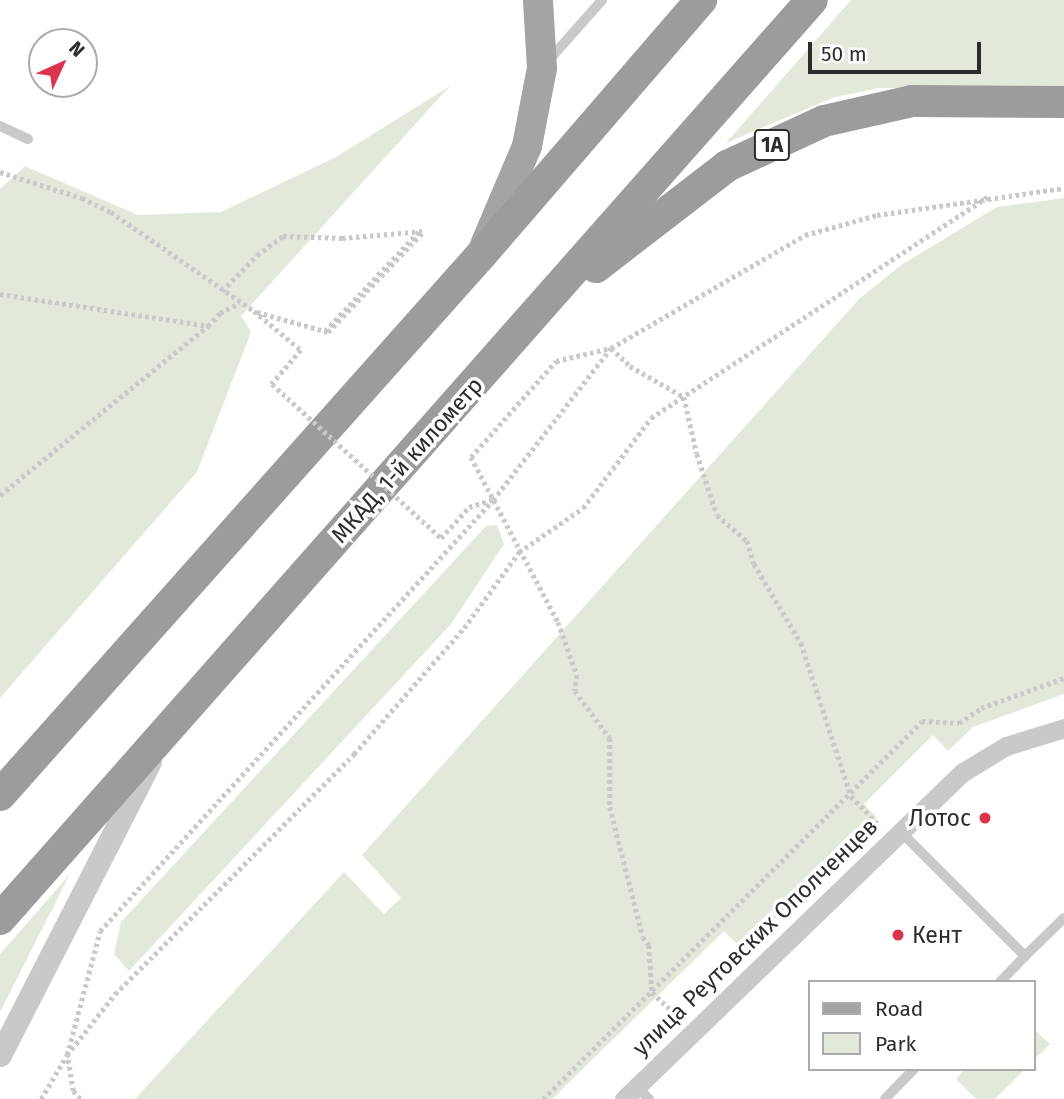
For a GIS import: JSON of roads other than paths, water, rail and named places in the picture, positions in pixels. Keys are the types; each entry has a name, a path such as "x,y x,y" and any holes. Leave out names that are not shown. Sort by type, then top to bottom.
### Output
{"highway":[{"path":"0,795 481,255 701,0"},
{"name":"МКАД, 1-й километр","path":"0,919 812,0"},
{"name":"1A","path":"530,321 727,166 824,121 912,101 1064,102"}],"main road":[{"path":"481,255 527,146 542,68 538,0"}],"street":[{"name":"улица Реутовских Ополченцев","path":"637,1095 694,1032 963,772 1006,746 1064,727"},
{"path":"0,1055 167,730"}],"lane":[{"path":"542,68 602,0"},
{"path":"0,127 27,139"},
{"path":"896,834 1025,956"},
{"path":"1002,980 1064,918"},
{"path":"885,1099 912,1071"}],"place":[{"name":"Лотос","path":"985,818"},
{"name":"Кент","path":"898,935"}]}
